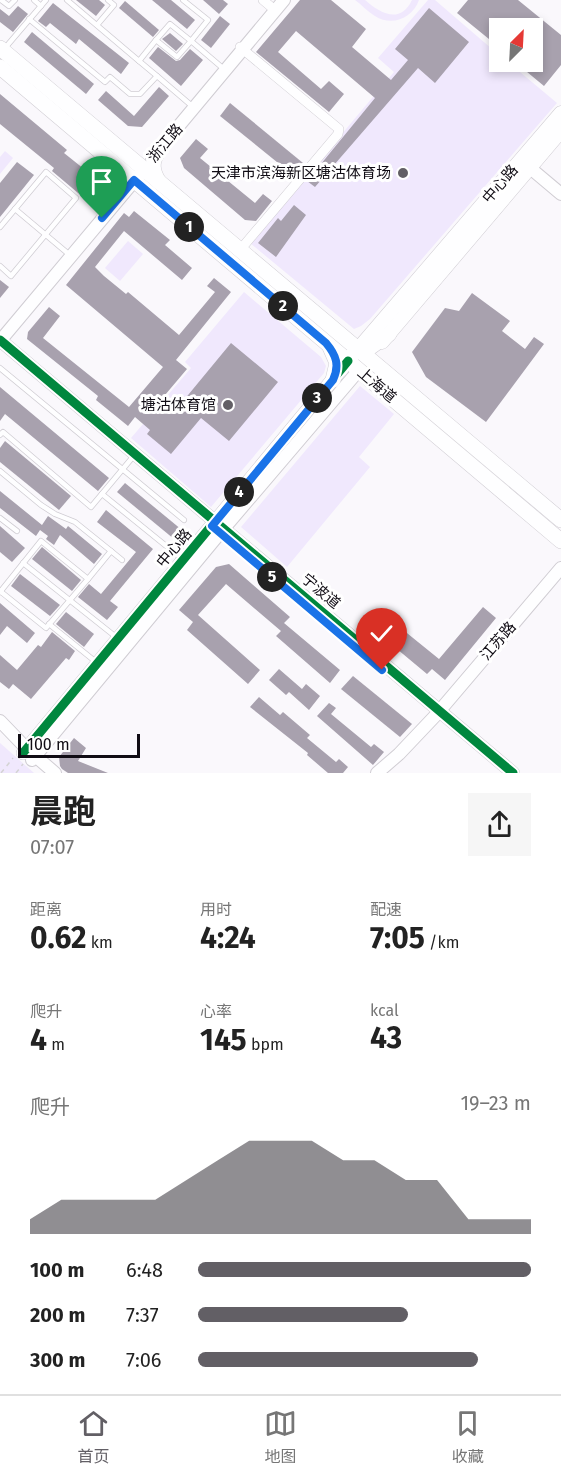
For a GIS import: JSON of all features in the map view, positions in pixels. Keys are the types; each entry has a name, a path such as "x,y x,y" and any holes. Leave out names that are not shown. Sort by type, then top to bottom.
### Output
{"main road":[{"name":"上海道","path":"2,49 136,175"},
{"name":"上海道","path":"0,67 136,175 240,250 331,337"},
{"name":"中心路","path":"384,329 525,163 561,113"},
{"name":"中心路","path":"525,163 561,131"},
{"path":"156,151 153,167 157,190"},
{"name":"上海道","path":"157,190 331,337 390,375 561,520"},
{"path":"333,380 336,359 331,337 357,339 384,329"},
{"path":"361,356 384,329"},
{"path":"384,329 381,357 390,375"},
{"name":"上海道","path":"361,356 380,388 561,541"}],"street":[{"name":"浙江路","path":"0,333 224,69 272,5 284,0"},
{"path":"240,250 338,134 339,129 241,48"},
{"path":"525,163 561,194"},
{"name":"浙江路","path":"0,340 69,254"},
{"name":"宁波道","path":"0,340 505,773"},
{"name":"宁波道","path":"0,348 218,527"},
{"name":"中心路","path":"27,754 183,560 218,527 333,380 361,356"},
{"name":"中心路","path":"27,754 361,356"},
{"name":"江苏路","path":"439,715 561,568"},
{"name":"江苏路","path":"439,715 561,576"},
{"path":"377,773 439,715"},
{"path":"385,773 409,751 439,715"},
{"name":"宁波道","path":"439,715 513,773"},
{"path":"0,721 27,754"},
{"path":"0,731 52,773"}],"lane":[{"path":"1,0 9,6 15,0"},
{"path":"34,0 41,6"},
{"path":"2,49 46,0"},
{"path":"67,0 193,106"},
{"path":"97,25 116,2 108,0"},
{"path":"156,40 177,57 208,20 183,0"},
{"path":"30,19 105,82 110,77 130,94 140,94 157,76"},
{"path":"139,61 170,24 224,69"},
{"path":"0,227 46,172 76,198 11,276 0,266"},
{"path":"15,209 69,254"},
{"path":"0,368 184,520"},
{"path":"0,435 3,432 91,507 132,458"},
{"path":"1,473 41,505 75,522 122,560"},
{"path":"102,494 183,560"},
{"path":"0,519 17,531"},
{"path":"88,579 40,541 0,591 46,628 88,579 111,551"},
{"path":"23,563 118,639"},
{"path":"49,624 98,664"}],"path":[{"path":"1,773 27,754"}],"shaded area":[{"path":"355,0 365,0 383,12 396,14 407,8 412,0 419,0 407,16 388,21 370,13"},
{"name":"天津市滨海新区塘沽体育场","path":"428,0 435,0 489,46 489,72 520,72 557,103 370,319 354,329 250,243 394,72 378,58"},
{"path":"5,151 13,158 0,174 0,157"},
{"path":"128,241 143,254 120,281 105,268"},
{"name":"塘沽体育馆","path":"244,292 321,357 326,366 324,373 211,507 131,438 191,368 185,362"},
{"path":"360,386 394,414 359,457 370,467 287,567 241,527"},
{"path":"0,743 34,773 0,773"}],"building":[{"path":"76,0 99,0 105,5 96,16"},
{"path":"152,0 171,0 195,20 187,29"},
{"path":"203,0 223,0 228,4 219,14"},
{"path":"300,0 331,0 366,29 352,47 391,80 408,60 395,49 429,8 469,42 435,83 418,68 315,187 307,181 375,98 296,31 278,52 321,89 329,81 344,94 329,112 256,52"},
{"path":"468,0 518,0 540,18 489,18 489,39 457,13"},
{"path":"125,1 159,30 153,37 119,8"},
{"path":"53,3 129,63 121,74 79,39 76,44 50,23 46,27 38,21"},
{"path":"18,6 28,14 13,32 0,22 0,9 9,16"},
{"path":"220,16 230,24 211,48 201,40"},
{"path":"543,20 561,35 561,65 544,86 527,72 543,72"},
{"path":"32,32 94,84 86,94 24,42"},
{"path":"170,33 183,44 176,51 162,39"},
{"path":"158,47 176,61 180,60 190,49 203,60 181,86 149,58"},
{"path":"159,87 169,96 142,127 128,126 98,100 106,91 134,116"},
{"path":"0,94 67,150 64,153 99,181 84,198 52,171 54,168 0,124"},
{"path":"230,103 303,163 293,175 220,116"},
{"path":"196,139 208,149 200,158 255,203 263,194 272,201 256,221 245,220 184,168 180,158"},
{"path":"17,162 34,175 0,217 0,183"},
{"path":"294,205 306,215 276,257 258,243 278,218 281,221"},
{"path":"134,211 170,240 165,245 192,268 182,280 124,231 95,267 104,276 126,294 128,292 179,335 215,292 207,286 214,278 231,292 176,360 187,369 165,395 179,406 231,343 278,382 229,441 201,418 171,454 147,434 150,430 135,417 128,426 96,400 98,396 27,339 28,332 49,307 60,316 43,338 129,407 163,367 66,285 124,213 129,217"},
{"path":"0,280 9,287 0,298"},
{"path":"472,293 510,321 502,331 525,349 534,337 544,344 486,422 426,377 412,352 445,308 459,311"},
{"path":"0,387 109,478 98,491 5,414 0,421"},
{"path":"5,441 71,496 59,510 0,462 0,448"},
{"path":"125,483 182,530 174,539 117,492"},
{"path":"0,491 42,525 48,516 66,529 68,526 102,554 94,564 60,535 54,545 40,530 36,536 0,508"},
{"path":"106,510 153,549 110,601 118,607 107,620 78,597 89,584 101,594 136,552 97,522"},
{"path":"0,526 25,548 12,562 0,552"},
{"path":"42,547 81,580 72,591 32,559"},
{"path":"229,564 290,617 284,623 340,670 330,683 276,636 281,631 226,584 198,615 260,670 248,684 187,630 193,622 179,610 216,567"},
{"path":"20,574 60,605 50,616 11,586"},
{"path":"0,603 35,633 27,643 7,626 0,635"},
{"path":"483,607 496,618 445,680 432,669 427,674 385,639 397,625 439,659"},
{"path":"66,612 94,634 84,647 56,624"},
{"path":"52,632 75,651 69,660 66,658 31,699 13,684 9,689 0,682 0,655 17,670 38,645 41,647"},
{"path":"279,669 302,689 306,684 320,696 309,710 289,692 286,695 269,680"},
{"path":"353,676 412,724 400,737 341,689"},
{"path":"259,697 280,715 283,712 310,735 307,738 336,762 339,759 348,767 343,773 328,773 307,755 308,753 250,707"},
{"path":"329,703 336,708 331,714 371,747 374,744 384,752 373,765 317,716"},
{"path":"74,738 86,748 78,761 108,773 68,773 62,769 59,757"}],"cycle path":[{"path":"0,340 513,773"},
{"path":"23,753 348,361"}],"place":[{"name":"天津市滨海新区塘沽体育场","path":"403,173"},
{"name":"塘沽体育馆","path":"228,405"}],"route":[{"path":"102,218 134,180 326,343 333,352 337,366 333,380 212,526 382,670"}]}
